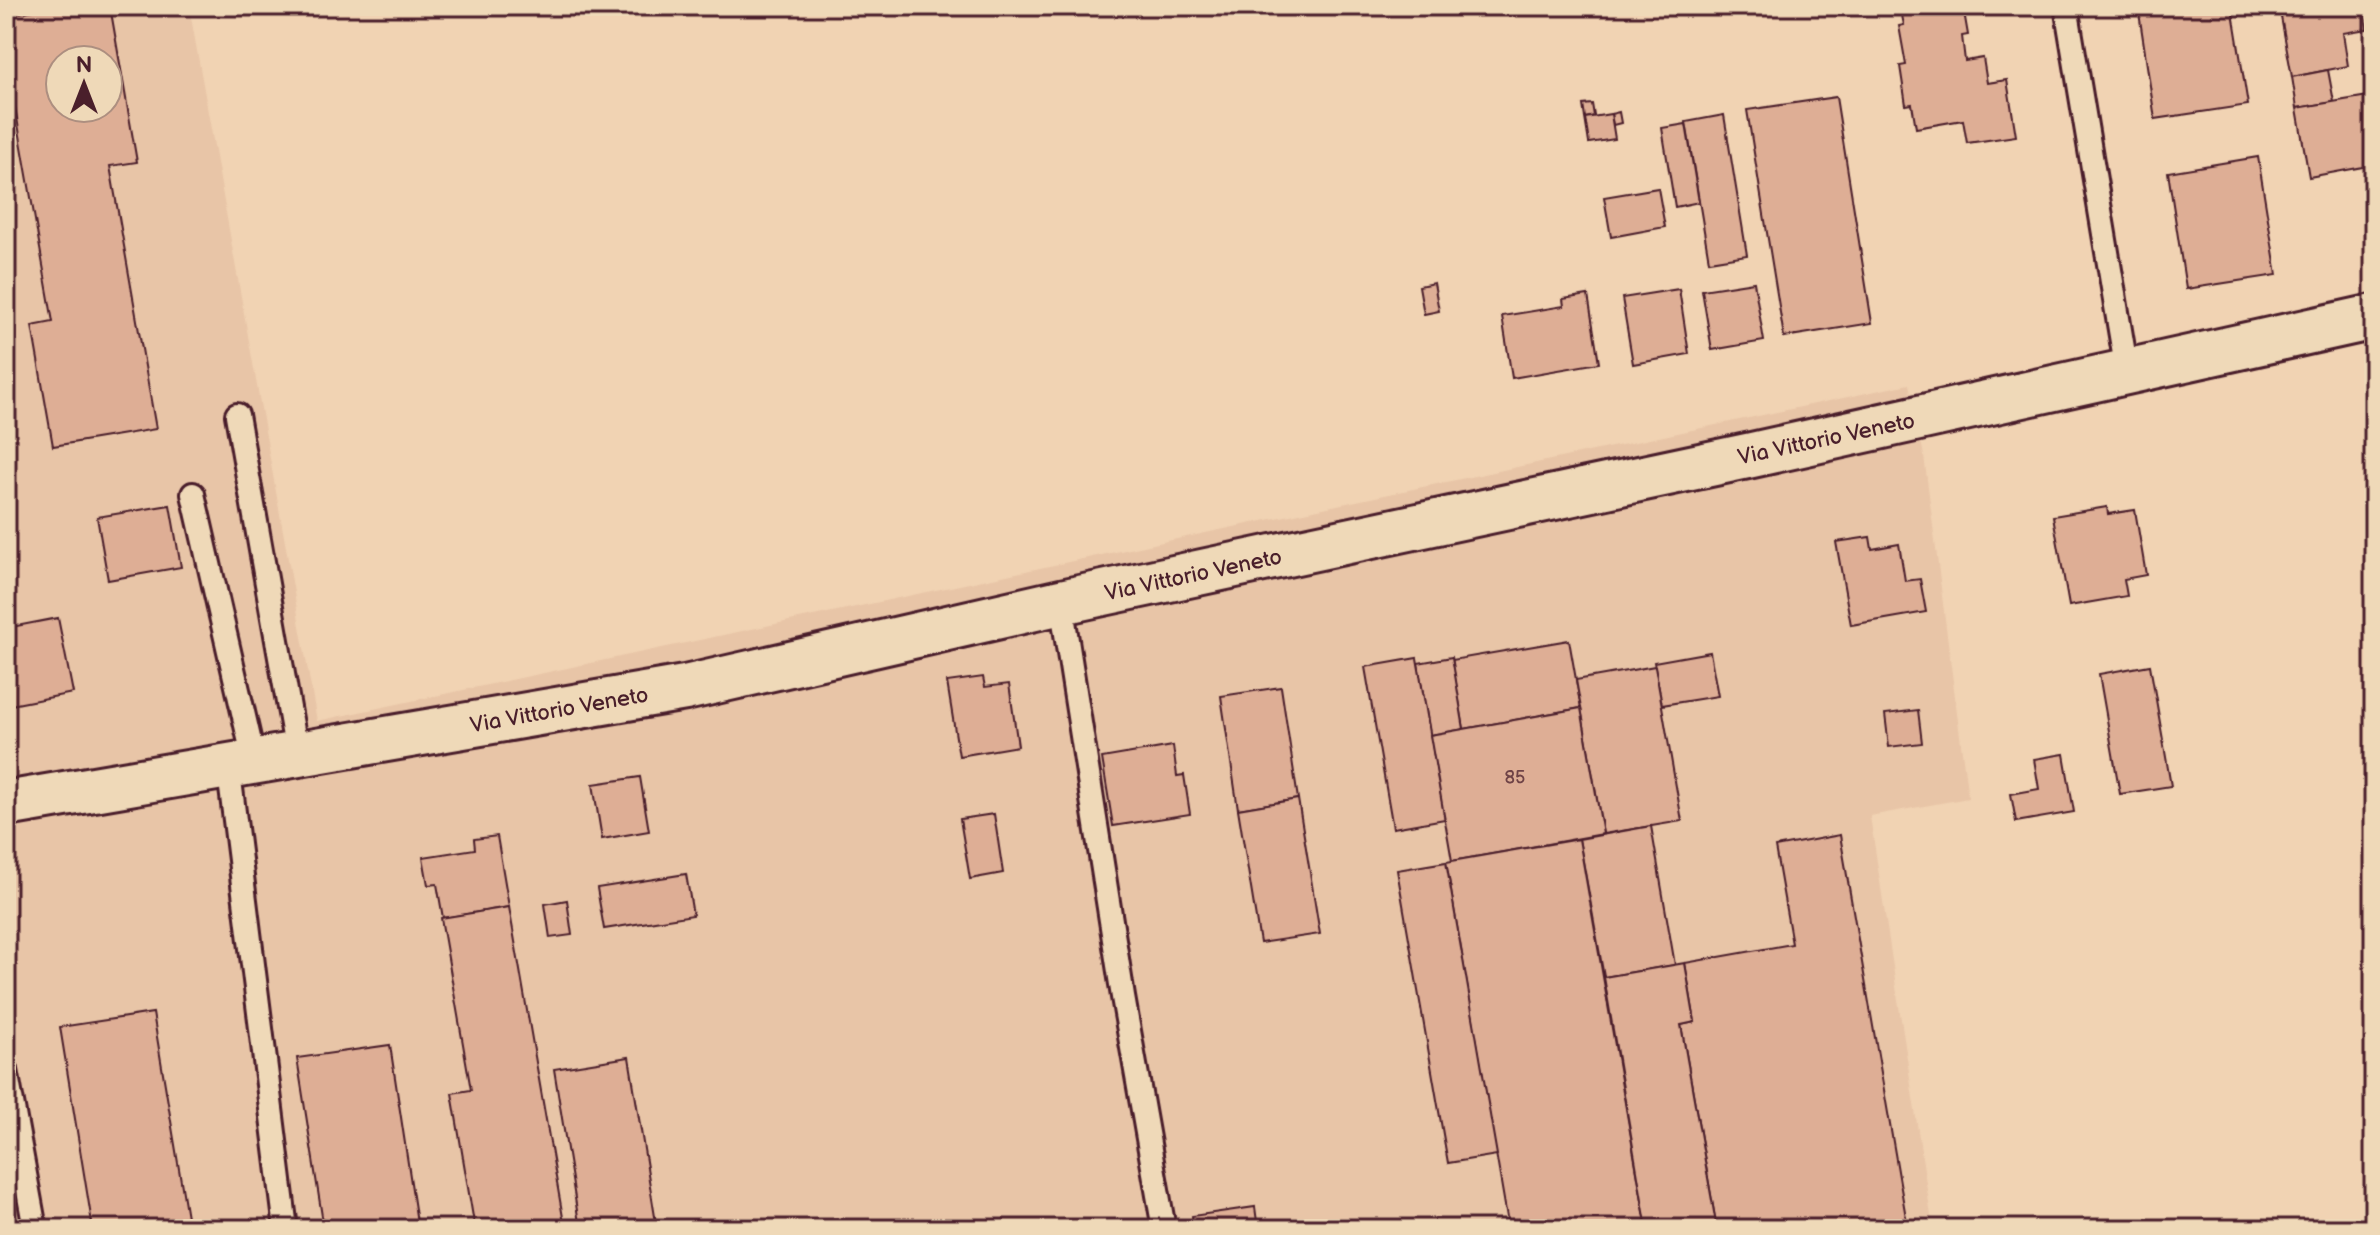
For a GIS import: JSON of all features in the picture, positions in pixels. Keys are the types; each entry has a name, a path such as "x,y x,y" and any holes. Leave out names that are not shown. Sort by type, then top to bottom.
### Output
{"main road":[{"name":"Via Vittorio Veneto","path":"6,804 685,688 1061,602 1737,458 2374,317"}],"lane":[{"path":"2066,6 2127,372"},
{"path":"237,415 297,753"},
{"path":"193,494 241,762 286,1229"},
{"path":"1061,602 1123,997 1164,1229"},
{"path":"6,1070 35,1229"}],"shaded area":[{"path":"6,6 189,6 317,721 1909,384 1924,456 1968,798 1870,816 1933,1229 6,1229"}],"building":[{"path":"12,6 53,6 53,7 13,13"},
{"path":"56,6 110,6 117,44 44,44 44,124 124,124 124,87 137,162 110,166 156,429 53,446 32,326 53,322 6,56 6,48 13,47 7,15"},
{"path":"1900,6 1963,6 1968,35 1962,36 1965,61 1983,58 1987,83 2007,80 2016,136 1967,143 1963,120 1916,128 1912,104 1906,105 1900,66 1906,65 1899,26 1904,25"},
{"path":"2138,6 2232,6 2248,105 2155,119"},
{"path":"2279,6 2363,6 2367,29 2343,33 2348,66 2292,77"},
{"path":"2328,70 2334,102 2297,108 2292,77"},
{"path":"2374,95 2374,165 2309,177 2297,108"},
{"path":"1836,97 1872,323 1784,337 1747,110"},
{"path":"1592,104 1594,116 1585,118 1583,105"},
{"path":"1619,112 1621,123 1613,125 1611,114"},
{"path":"1611,114 1615,139 1589,143 1585,118"},
{"path":"1724,115 1747,255 1709,261 1686,122"},
{"path":"1686,124 1699,202 1675,207 1662,128"},
{"path":"2258,157 2277,275 2186,289 2168,172"},
{"path":"1658,188 1665,227 1611,237 1604,197"},
{"path":"1754,282 1764,341 1712,350 1702,290"},
{"path":"1434,283 1439,311 1424,314 1419,286"},
{"path":"1679,289 1689,354 1633,364 1622,298"},
{"path":"1588,295 1599,363 1512,378 1502,316 1564,306 1563,299"},
{"path":"170,505 181,567 108,580 97,517"},
{"path":"2107,507 2108,514 2135,510 2146,575 2124,579 2127,596 2069,606 2053,516"},
{"path":"1870,537 1872,549 1899,544 1905,581 1920,579 1926,612 1851,625 1836,542"},
{"path":"58,618 73,693 6,706 6,628"},
{"path":"1569,640 1581,708 1464,729 1452,660"},
{"path":"1710,652 1718,696 1662,705 1654,662"},
{"path":"1452,657 1464,729 1430,735 1418,663"},
{"path":"1417,658 1445,819 1393,828 1365,667"},
{"path":"2150,665 2171,786 2120,794 2099,674"},
{"path":"1655,666 1682,821 1603,834 1576,680"},
{"path":"983,677 985,687 1009,684 1018,746 959,756 947,682"},
{"path":"1281,687 1298,799 1238,809 1221,696"},
{"path":"1581,708 1603,834 1452,861 1430,735"},
{"path":"1918,710 1922,743 1889,747 1885,714"},
{"path":"1173,746 1177,776 1184,775 1190,814 1113,826 1102,758"},
{"path":"2064,754 2074,812 2016,822 2011,794 2039,789 2034,759"},
{"path":"640,777 649,831 602,839 593,784"},
{"path":"1298,799 1320,934 1260,943 1238,809"},
{"path":"994,814 1003,873 970,879 960,819"},
{"path":"1651,826 1675,965 1604,977 1579,839"},
{"path":"1840,835 1908,1229 1717,1229 1681,1025 1695,1022 1685,963 1792,944 1775,847"},
{"path":"497,836 509,907 443,918 437,884 428,885 423,857 475,849 474,839"},
{"path":"1579,839 1647,1229 1509,1229 1446,862"},
{"path":"1446,862 1497,1155 1448,1163 1397,870"},
{"path":"686,874 693,915 604,929 597,888"},
{"path":"567,900 572,935 550,938 545,904"},
{"path":"509,907 565,1229 475,1229 452,1093 471,1090 441,918"},
{"path":"1685,963 1695,1022 1681,1025 1717,1229 1647,1229 1604,977"},
{"path":"153,1013 189,1229 93,1229 60,1027"},
{"path":"390,1045 418,1229 324,1229 297,1058"},
{"path":"629,1057 657,1229 580,1229 554,1069"},
{"path":"1255,1207 1258,1229 1194,1229 1192,1216"}]}
